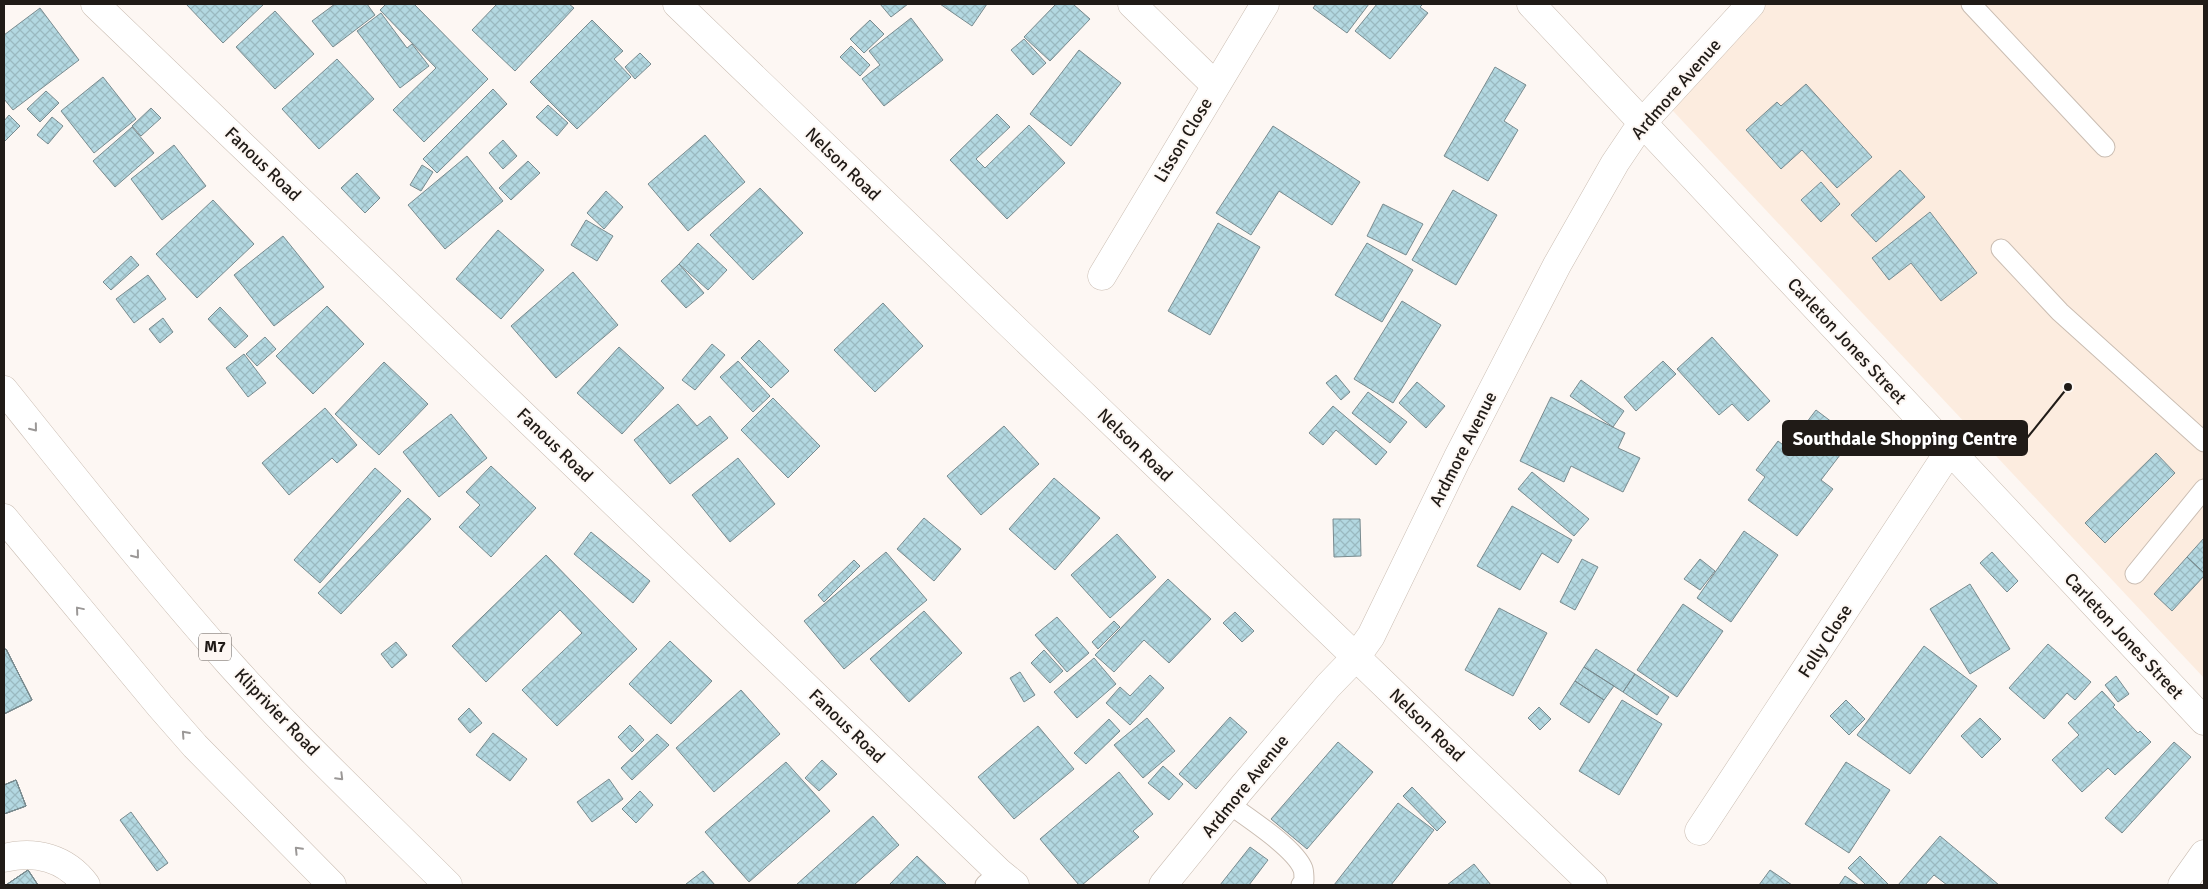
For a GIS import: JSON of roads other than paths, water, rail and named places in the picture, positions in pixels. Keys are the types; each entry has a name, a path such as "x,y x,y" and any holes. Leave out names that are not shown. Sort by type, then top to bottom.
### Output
{"street":[{"name":"Fanous Road","path":"95,4 1000,881"},
{"name":"Nelson Road","path":"678,4 1593,885"},
{"path":"1132,4 1215,86"},
{"name":"Lisson Close","path":"1102,276 1265,4"},
{"name":"Carleton Jones Street","path":"1532,4 2204,721"},
{"name":"Ardmore Avenue","path":"1163,885 1328,686 1356,657 1380,618 1458,459 1557,265 1615,163 1642,123 1751,4"},
{"name":"Kliprivier Road","path":"4,390 147,569 231,665 284,722 448,885"},
{"name":"Folly Close","path":"1700,831 1950,450"},
{"path":"4,518 195,746 332,885"},
{"path":"4,858 19,854 41,855 63,864 80,877 86,885"},
{"path":"2182,885 2204,854"}],"lane":[{"path":"1971,4 2105,147"},
{"path":"2001,249 2060,312 2204,442"},
{"path":"2135,574 2204,489"},
{"path":"1229,804 1280,842 1296,859 1303,869 1304,881 1300,885"}],"place":[{"name":"Southdale Shopping Centre","path":"2068,387"}]}
